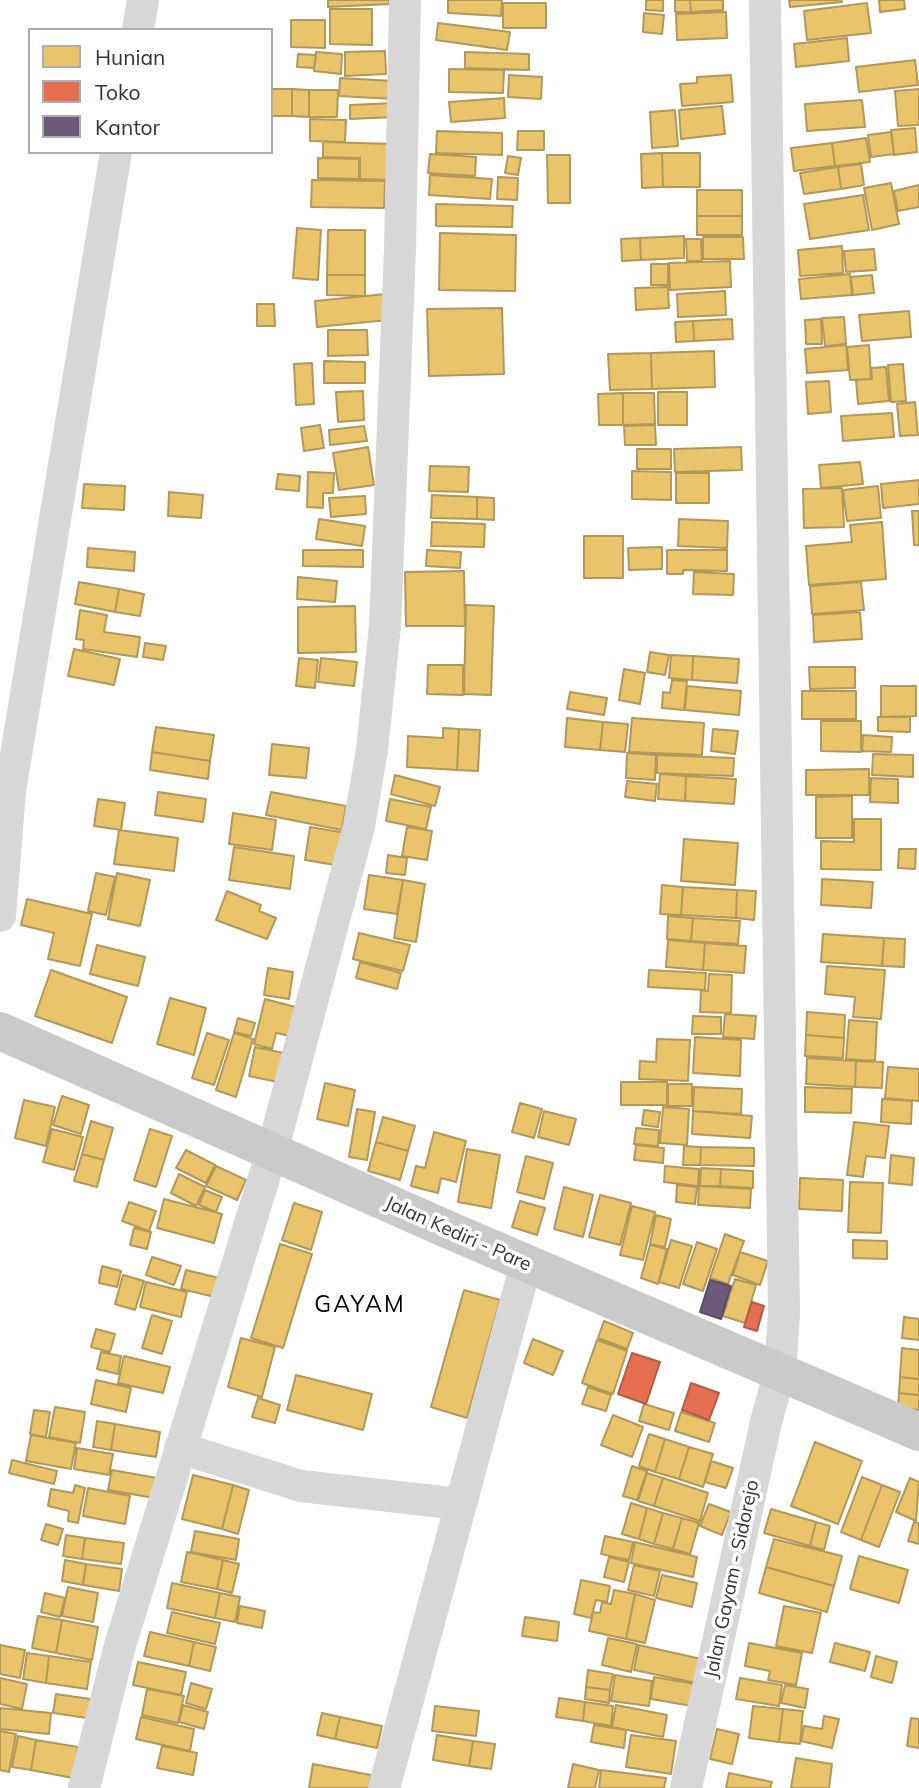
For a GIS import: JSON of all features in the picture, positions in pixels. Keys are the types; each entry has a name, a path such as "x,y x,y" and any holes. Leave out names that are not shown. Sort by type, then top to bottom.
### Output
{"main road":[{"name":"Jalan Kediri - Pare","path":"0,1031 526,1264 919,1432"}],"street":[{"path":"138,28 143,0"},
{"path":"83,1788 119,1649 272,1152 359,826 372,750 384,626 400,249 405,0"},
{"name":"Jalan Gayam - Sidorejo","path":"686,1788 766,1422 780,1371 784,1314 765,0"},
{"path":"0,916 10,790 116,154"},
{"path":"384,1788 526,1264"},
{"path":"180,1448 301,1486 460,1504"}],"building: Hunian":[{"path":"328,0 389,0 390,4 328,7"},
{"path":"448,0 502,0 501,16 448,13"},
{"path":"646,0 663,0 663,11 646,10"},
{"path":"675,0 690,0 691,12 675,12"},
{"path":"690,0 723,0 723,10 691,12"},
{"path":"789,0 841,0 842,2 790,7"},
{"path":"879,0 904,0 905,9 880,12"},
{"path":"503,3 546,3 546,28 503,28"},
{"path":"867,3 871,33 807,40 804,11"},
{"path":"330,9 372,9 372,45 330,44"},
{"path":"726,12 727,38 677,40 676,14"},
{"path":"644,13 664,15 662,34 643,32"},
{"path":"291,20 325,20 325,48 291,47"},
{"path":"438,23 510,32 507,50 436,40"},
{"path":"847,38 849,61 796,67 794,44"},
{"path":"385,51 386,74 345,76 345,52"},
{"path":"316,52 342,54 341,74 314,71"},
{"path":"465,52 529,54 529,70 465,68"},
{"path":"298,54 316,55 314,68 297,67"},
{"path":"915,60 918,85 859,92 856,67"},
{"path":"449,69 504,70 503,93 449,92"},
{"path":"509,75 542,77 541,99 508,97"},
{"path":"731,75 733,102 682,106 680,84 697,83 697,77"},
{"path":"340,78 394,81 393,99 339,96"},
{"path":"273,89 292,89 292,116 273,116"},
{"path":"292,89 309,90 309,117 292,116"},
{"path":"919,89 919,125 898,126 895,91"},
{"path":"309,90 338,90 337,117 309,117"},
{"path":"504,98 505,118 451,122 449,102"},
{"path":"862,100 865,127 807,131 805,104"},
{"path":"394,103 395,117 350,119 350,105"},
{"path":"722,106 725,134 681,139 679,110"},
{"path":"675,110 678,146 652,148 650,112"},
{"path":"310,119 346,120 345,142 310,141"},
{"path":"915,128 917,152 894,155 891,130"},
{"path":"437,131 502,133 502,155 436,153"},
{"path":"518,131 544,131 544,150 517,150"},
{"path":"891,132 894,154 871,157 868,135"},
{"path":"866,138 870,162 835,166 832,143"},
{"path":"323,142 395,144 394,180 360,179 360,158 323,157"},
{"path":"832,143 835,166 794,171 791,148"},
{"path":"662,153 663,187 642,188 641,154"},
{"path":"662,153 700,153 700,187 663,187"},
{"path":"430,154 476,157 475,176 428,173"},
{"path":"547,155 570,155 570,203 548,203"},
{"path":"508,156 521,158 518,175 505,173"},
{"path":"318,158 359,159 359,179 318,178"},
{"path":"861,164 864,185 841,189 838,167"},
{"path":"838,167 841,189 804,194 800,173"},
{"path":"430,175 492,179 490,199 429,195"},
{"path":"498,177 518,178 517,200 497,199"},
{"path":"312,180 385,181 384,208 311,207"},
{"path":"891,183 899,224 872,230 864,188"},
{"path":"919,185 919,207 898,211 894,191"},
{"path":"697,190 742,190 742,216 697,216"},
{"path":"863,195 869,230 810,239 804,204"},
{"path":"436,204 513,206 512,227 436,226"},
{"path":"697,216 742,216 742,235 697,235"},
{"path":"297,228 321,230 318,280 293,278"},
{"path":"328,230 365,230 365,275 327,275"},
{"path":"440,233 516,235 515,291 439,290"},
{"path":"684,236 684,258 641,260 640,238"},
{"path":"703,237 743,237 744,259 703,259"},
{"path":"640,238 641,260 622,261 621,239"},
{"path":"686,239 701,239 702,261 687,261"},
{"path":"842,246 843,273 800,276 798,250"},
{"path":"874,249 876,270 846,272 844,251"},
{"path":"730,261 731,287 670,290 669,263"},
{"path":"651,264 668,264 668,285 651,285"},
{"path":"850,274 852,295 801,299 799,279"},
{"path":"327,275 365,275 365,296 327,295"},
{"path":"872,275 874,293 853,295 851,277"},
{"path":"668,287 669,308 636,310 635,288"},
{"path":"725,291 726,315 678,317 677,294"},
{"path":"386,294 388,320 317,327 315,301"},
{"path":"257,304 274,304 275,326 257,326"},
{"path":"502,308 504,374 429,376 427,309"},
{"path":"909,311 911,337 862,341 859,315"},
{"path":"844,317 846,344 825,346 822,318"},
{"path":"732,319 733,339 694,341 693,321"},
{"path":"821,319 822,344 806,344 805,320"},
{"path":"693,321 694,341 676,342 675,322"},
{"path":"328,330 367,330 368,355 328,356"},
{"path":"846,345 848,370 807,373 805,349"},
{"path":"869,345 871,379 850,380 847,347"},
{"path":"714,351 715,387 652,389 651,353"},
{"path":"651,353 652,389 610,390 608,354"},
{"path":"324,361 365,362 365,383 324,383"},
{"path":"312,363 314,404 296,405 294,364"},
{"path":"903,364 906,401 891,402 888,365"},
{"path":"886,367 889,401 858,404 856,380 872,379 871,368"},
{"path":"829,381 831,412 808,414 806,382"},
{"path":"363,391 364,420 338,422 336,392"},
{"path":"658,392 687,392 687,425 658,425"},
{"path":"623,393 654,393 655,424 623,425"},
{"path":"623,393 623,425 599,425 598,394"},
{"path":"915,402 918,435 900,436 897,404"},
{"path":"892,413 894,437 843,441 841,416"},
{"path":"320,425 324,448 304,451 301,428"},
{"path":"655,425 656,445 625,445 624,426"},
{"path":"364,426 367,441 330,445 329,430"},
{"path":"368,447 374,485 339,490 333,453"},
{"path":"741,447 742,470 675,472 674,449"},
{"path":"637,449 671,449 671,469 637,469"},
{"path":"860,462 863,484 821,488 819,465"},
{"path":"430,466 469,467 468,492 429,491"},
{"path":"632,471 671,472 671,500 632,499"},
{"path":"308,472 334,473 333,493 323,493 323,508 307,507"},
{"path":"676,473 709,473 709,503 676,503"},
{"path":"278,474 300,476 299,491 276,489"},
{"path":"919,480 919,504 883,508 881,484"},
{"path":"84,484 125,486 124,510 82,508"},
{"path":"878,486 881,518 847,521 843,490"},
{"path":"842,488 844,527 804,528 803,489"},
{"path":"169,492 203,495 201,518 168,516"},
{"path":"432,495 477,497 477,519 431,518"},
{"path":"365,496 366,514 331,517 329,498"},
{"path":"477,497 494,498 494,520 477,519"},
{"path":"912,511 919,511 919,545 914,545"},
{"path":"319,519 365,526 362,546 316,539"},
{"path":"679,519 728,521 727,548 678,546"},
{"path":"432,522 485,524 484,547 431,546"},
{"path":"882,522 886,579 809,585 806,546 852,542 850,525"},
{"path":"584,536 623,536 623,578 584,578"},
{"path":"662,547 662,569 629,570 628,548"},
{"path":"88,548 135,552 134,571 87,567"},
{"path":"303,550 363,550 363,567 303,566"},
{"path":"427,550 461,552 460,568 426,566"},
{"path":"667,550 727,550 727,571 683,570 683,574 667,574"},
{"path":"464,571 465,626 406,626 405,572"},
{"path":"694,572 734,574 733,595 693,594"},
{"path":"298,577 337,581 335,602 297,599"},
{"path":"79,582 119,589 115,612 75,604"},
{"path":"861,582 864,610 812,614 810,586"},
{"path":"119,589 144,594 140,616 115,612"},
{"path":"466,605 494,606 491,695 464,694"},
{"path":"355,606 356,652 298,653 298,607"},
{"path":"80,610 107,615 104,632 140,637 137,657 83,649 84,640 76,639"},
{"path":"860,612 862,639 814,642 813,615"},
{"path":"145,643 166,646 163,660 143,657"},
{"path":"74,649 120,659 114,685 68,676"},
{"path":"650,652 669,655 665,675 647,672"},
{"path":"671,655 693,656 692,680 669,678"},
{"path":"693,656 739,659 737,683 692,680"},
{"path":"299,658 318,660 315,688 296,686"},
{"path":"321,658 357,662 354,686 318,682"},
{"path":"428,665 463,665 463,695 427,694"},
{"path":"809,667 855,667 855,688 810,689"},
{"path":"624,669 645,673 640,704 619,700"},
{"path":"672,680 687,681 684,710 662,708 663,692 670,693"},
{"path":"687,686 741,691 739,715 685,710"},
{"path":"881,686 916,686 916,716 881,717"},
{"path":"802,691 856,691 856,719 802,719"},
{"path":"570,692 607,698 604,715 567,709"},
{"path":"878,717 910,717 910,732 878,731"},
{"path":"567,718 603,722 600,750 565,747"},
{"path":"632,718 704,723 702,755 629,752"},
{"path":"821,721 861,721 861,752 821,751"},
{"path":"603,722 628,724 625,752 600,750"},
{"path":"156,727 214,735 210,761 152,752"},
{"path":"443,728 459,729 457,770 407,767 408,736 443,738"},
{"path":"459,729 480,730 478,771 457,770"},
{"path":"713,729 738,731 735,754 711,751"},
{"path":"863,735 892,737 891,752 862,751"},
{"path":"272,744 309,748 306,778 269,775"},
{"path":"152,752 210,761 208,779 150,770"},
{"path":"627,753 656,755 655,780 626,778"},
{"path":"873,754 913,755 913,777 872,775"},
{"path":"657,755 734,758 733,776 657,773"},
{"path":"869,769 869,795 806,795 806,770"},
{"path":"660,774 686,776 685,801 658,799"},
{"path":"395,775 440,787 435,806 391,794"},
{"path":"686,776 736,779 734,804 685,801"},
{"path":"871,778 898,779 898,803 870,802"},
{"path":"627,781 657,784 655,801 625,797"},
{"path":"158,792 206,799 203,822 155,815"},
{"path":"271,792 346,806 342,830 266,815"},
{"path":"852,796 852,838 816,838 816,797"},
{"path":"98,799 125,803 121,830 94,826"},
{"path":"390,799 431,807 426,829 386,821"},
{"path":"233,813 276,820 272,850 229,844"},
{"path":"854,819 881,819 881,870 821,869 821,841 854,842"},
{"path":"310,827 346,833 341,866 305,860"},
{"path":"407,827 432,831 427,860 402,856"},
{"path":"119,830 178,838 174,871 114,864"},
{"path":"684,839 738,843 735,885 681,881"},
{"path":"234,847 294,856 290,889 229,880"},
{"path":"899,849 916,849 915,869 898,868"},
{"path":"388,855 407,858 405,875 386,873"},
{"path":"96,873 115,877 106,915 88,911"},
{"path":"117,873 150,880 140,926 108,919"},
{"path":"369,875 403,880 397,914 364,909"},
{"path":"822,879 873,882 871,908 821,905"},
{"path":"403,880 425,884 416,942 394,938"},
{"path":"662,885 683,887 681,915 660,914"},
{"path":"683,887 737,890 736,918 681,915"},
{"path":"737,890 756,891 754,920 736,918"},
{"path":"227,891 261,905 259,911 276,918 267,939 216,920"},
{"path":"27,899 92,914 80,966 48,959 54,933 21,925"},
{"path":"668,916 693,918 691,941 667,939"},
{"path":"693,918 740,921 738,944 691,941"},
{"path":"359,933 410,945 403,971 353,959"},
{"path":"823,934 884,938 882,966 821,962"},
{"path":"884,938 905,939 904,967 882,966"},
{"path":"668,940 705,943 703,970 666,967"},
{"path":"705,943 746,946 744,973 703,970"},
{"path":"97,945 145,957 138,986 90,974"},
{"path":"360,962 401,973 397,989 356,978"},
{"path":"827,966 885,970 881,1019 853,1017 855,997 825,994"},
{"path":"268,968 293,972 289,999 264,995"},
{"path":"51,970 127,997 112,1043 35,1016"},
{"path":"649,970 706,973 705,990 648,987"},
{"path":"709,974 732,975 731,1013 700,1012 701,990 708,991"},
{"path":"170,998 206,1008 194,1055 157,1044"},
{"path":"265,999 307,1010 300,1038 276,1033 272,1049 254,1044"},
{"path":"807,1012 845,1015 844,1038 806,1035"},
{"path":"725,1014 756,1016 754,1039 723,1037"},
{"path":"693,1016 721,1017 721,1034 692,1034"},
{"path":"238,1018 255,1023 251,1036 234,1032"},
{"path":"849,1020 877,1022 875,1061 846,1059"},
{"path":"207,1033 229,1040 214,1085 192,1078"},
{"path":"234,1033 253,1039 236,1097 216,1090"},
{"path":"806,1035 844,1038 843,1058 805,1056"},
{"path":"695,1037 741,1040 740,1076 693,1073"},
{"path":"657,1039 690,1040 688,1081 639,1079 640,1061 656,1062"},
{"path":"255,1047 288,1054 282,1083 249,1076"},
{"path":"807,1058 856,1061 855,1087 806,1084"},
{"path":"856,1061 883,1062 882,1088 855,1087"},
{"path":"888,1067 919,1069 919,1101 885,1098"},
{"path":"621,1082 667,1082 667,1105 621,1105"},
{"path":"325,1083 355,1090 348,1126 317,1119"},
{"path":"668,1084 692,1084 692,1106 668,1106"},
{"path":"694,1087 742,1089 741,1114 693,1111"},
{"path":"805,1087 852,1089 851,1113 805,1112"},
{"path":"62,1096 89,1105 81,1134 53,1125"},
{"path":"882,1099 912,1101 911,1124 881,1122"},
{"path":"24,1100 55,1107 46,1146 15,1138"},
{"path":"520,1103 542,1109 534,1138 512,1132"},
{"path":"663,1107 689,1109 687,1145 660,1143"},
{"path":"357,1109 375,1112 367,1160 349,1157"},
{"path":"644,1110 660,1112 658,1127 642,1125"},
{"path":"544,1111 576,1119 569,1145 538,1137"},
{"path":"693,1111 752,1116 750,1138 692,1134"},
{"path":"383,1117 415,1126 408,1151 376,1142"},
{"path":"91,1121 113,1128 104,1160 82,1154"},
{"path":"854,1122 889,1126 885,1158 866,1156 863,1177 847,1175"},
{"path":"636,1128 659,1130 658,1146 634,1144"},
{"path":"52,1129 83,1137 74,1170 43,1162"},
{"path":"150,1129 172,1136 156,1187 134,1180"},
{"path":"434,1132 466,1141 456,1182 441,1178 438,1193 411,1186 416,1166 425,1168"},
{"path":"376,1142 408,1151 400,1180 368,1171"},
{"path":"636,1145 664,1148 663,1163 634,1160"},
{"path":"684,1146 701,1147 700,1165 683,1165"},
{"path":"701,1147 754,1148 754,1166 700,1165"},
{"path":"467,1149 500,1155 491,1208 458,1202"},
{"path":"186,1150 215,1165 206,1183 176,1168"},
{"path":"82,1154 104,1160 97,1187 74,1181"},
{"path":"891,1155 914,1158 912,1185 889,1183"},
{"path":"526,1156 553,1163 544,1199 517,1192"},
{"path":"216,1166 246,1180 237,1200 206,1186"},
{"path":"665,1166 699,1169 698,1186 664,1182"},
{"path":"701,1168 721,1169 720,1186 700,1186"},
{"path":"721,1169 753,1171 753,1188 720,1186"},
{"path":"179,1174 205,1187 196,1206 171,1193"},
{"path":"800,1178 843,1180 842,1211 799,1209"},
{"path":"850,1182 883,1183 881,1233 848,1232"},
{"path":"677,1185 697,1187 695,1204 676,1202"},
{"path":"699,1186 751,1189 750,1208 698,1205"},
{"path":"564,1187 593,1195 583,1237 554,1229"},
{"path":"205,1190 222,1197 216,1212 199,1205"},
{"path":"600,1195 631,1203 620,1245 589,1237"},
{"path":"164,1199 222,1214 214,1243 157,1228"},
{"path":"520,1201 545,1208 537,1235 512,1227"},
{"path":"129,1202 156,1211 149,1231 122,1221"},
{"path":"294,1203 322,1212 311,1250 282,1240"},
{"path":"632,1206 655,1212 643,1260 620,1255"},
{"path":"656,1215 671,1219 665,1247 650,1244"},
{"path":"134,1228 151,1232 147,1249 130,1245"},
{"path":"725,1234 744,1241 728,1284 710,1278"},
{"path":"671,1240 692,1246 679,1288 659,1282"},
{"path":"853,1240 887,1241 887,1259 853,1258"},
{"path":"697,1242 717,1249 703,1291 683,1284"},
{"path":"280,1244 312,1254 283,1348 251,1338"},
{"path":"650,1245 667,1249 658,1284 641,1278"},
{"path":"740,1252 768,1261 760,1285 733,1275"},
{"path":"152,1257 181,1266 174,1285 146,1275"},
{"path":"102,1266 121,1271 117,1287 99,1283"},
{"path":"186,1270 219,1278 215,1297 181,1289"},
{"path":"123,1275 144,1281 135,1310 115,1304"},
{"path":"735,1279 756,1285 745,1323 723,1316"},
{"path":"146,1282 187,1292 181,1317 140,1307"},
{"path":"464,1290 500,1300 467,1418 431,1407"},
{"path":"152,1315 172,1321 162,1354 142,1348"},
{"path":"904,1317 919,1319 919,1340 902,1338"},
{"path":"604,1321 633,1333 627,1349 598,1338"},
{"path":"96,1329 115,1334 110,1352 91,1347"},
{"path":"241,1338 275,1347 262,1397 228,1387"},
{"path":"533,1339 563,1351 553,1375 524,1363"},
{"path":"597,1340 627,1351 613,1394 582,1383"},
{"path":"902,1348 919,1350 919,1379 900,1377"},
{"path":"101,1352 121,1356 118,1374 97,1369"},
{"path":"124,1356 170,1367 163,1393 118,1383"},
{"path":"296,1375 372,1394 363,1430 287,1410"},
{"path":"900,1377 919,1379 919,1395 899,1393"},
{"path":"96,1380 131,1388 126,1412 91,1404"},
{"path":"588,1387 611,1395 606,1411 582,1404"},
{"path":"899,1393 919,1395 919,1410 898,1408"},
{"path":"258,1398 280,1405 275,1423 252,1417"},
{"path":"644,1404 674,1413 669,1430 639,1421"},
{"path":"55,1407 85,1412 80,1443 49,1437"},
{"path":"34,1410 50,1412 46,1437 30,1434"},
{"path":"681,1412 715,1423 709,1442 675,1431"},
{"path":"613,1415 643,1427 632,1457 601,1445"},
{"path":"97,1421 115,1424 111,1450 93,1447"},
{"path":"115,1424 160,1432 156,1457 111,1450"},
{"path":"649,1434 665,1439 655,1472 639,1466"},
{"path":"31,1435 76,1443 71,1469 26,1461"},
{"path":"665,1439 689,1447 679,1479 655,1472"},
{"path":"815,1442 862,1461 838,1524 791,1506"},
{"path":"689,1447 713,1454 703,1487 679,1479"},
{"path":"77,1448 113,1454 109,1475 74,1469"},
{"path":"12,1460 57,1471 54,1484 9,1473"},
{"path":"711,1461 733,1468 726,1488 705,1482"},
{"path":"632,1466 647,1471 637,1500 623,1496"},
{"path":"112,1470 157,1478 154,1498 108,1490"},
{"path":"647,1473 663,1478 654,1506 638,1501"},
{"path":"193,1475 233,1485 222,1529 182,1519"},
{"path":"862,1477 882,1485 861,1540 841,1532"},
{"path":"663,1478 708,1493 700,1521 654,1506"},
{"path":"910,1478 919,1482 916,1521 896,1512"},
{"path":"75,1485 85,1488 78,1523 68,1521 69,1511 48,1506 51,1489 73,1493"},
{"path":"233,1485 249,1490 238,1534 222,1529"},
{"path":"882,1485 900,1492 879,1547 861,1540"},
{"path":"88,1488 130,1496 125,1524 83,1516"},
{"path":"631,1503 647,1508 639,1539 622,1534"},
{"path":"709,1504 731,1512 722,1535 700,1526"},
{"path":"647,1508 663,1513 654,1544 639,1539"},
{"path":"771,1509 816,1522 810,1546 764,1533"},
{"path":"663,1513 682,1518 673,1549 654,1544"},
{"path":"682,1518 699,1523 690,1554 673,1549"},
{"path":"816,1522 830,1526 824,1550 810,1546"},
{"path":"914,1522 919,1523 919,1544 908,1541"},
{"path":"46,1524 63,1529 58,1545 41,1540"},
{"path":"195,1531 239,1539 236,1560 191,1552"},
{"path":"66,1535 85,1538 82,1559 63,1556"},
{"path":"605,1536 633,1542 629,1560 601,1554"},
{"path":"85,1538 124,1543 121,1564 82,1559"},
{"path":"774,1539 842,1556 834,1586 766,1567"},
{"path":"635,1542 697,1557 693,1577 631,1563"},
{"path":"187,1552 223,1560 217,1589 181,1582"},
{"path":"859,1556 908,1570 899,1603 850,1589"},
{"path":"609,1557 629,1562 624,1582 604,1577"},
{"path":"65,1560 86,1564 83,1585 62,1581"},
{"path":"223,1560 239,1564 232,1593 217,1589"},
{"path":"86,1564 122,1569 119,1591 83,1585"},
{"path":"634,1565 660,1571 654,1596 628,1590"},
{"path":"766,1567 834,1586 827,1612 759,1593"},
{"path":"662,1575 697,1583 692,1607 656,1598"},
{"path":"581,1580 610,1586 607,1602 596,1600 591,1618 574,1614"},
{"path":"172,1583 220,1593 215,1618 167,1608"},
{"path":"68,1587 98,1593 93,1622 62,1616"},
{"path":"614,1590 635,1594 626,1639 589,1631 593,1612 600,1613 602,1602 611,1604"},
{"path":"45,1593 65,1598 60,1617 41,1612"},
{"path":"220,1593 240,1597 235,1622 215,1618"},
{"path":"635,1594 655,1600 645,1643 626,1639"},
{"path":"240,1606 265,1611 262,1628 237,1623"},
{"path":"784,1606 821,1613 812,1653 776,1646"},
{"path":"172,1612 220,1623 215,1644 167,1633"},
{"path":"38,1616 62,1620 56,1653 32,1648"},
{"path":"525,1617 559,1622 557,1641 522,1636"},
{"path":"62,1620 98,1627 92,1660 56,1653"},
{"path":"150,1632 194,1642 189,1666 144,1656"},
{"path":"608,1638 637,1644 631,1672 602,1665"},
{"path":"194,1642 216,1647 210,1671 189,1666"},
{"path":"749,1643 802,1653 796,1685 768,1680 770,1671 745,1666"},
{"path":"835,1643 870,1652 865,1671 830,1662"},
{"path":"0,1645 25,1650 20,1678 0,1674"},
{"path":"639,1645 701,1659 696,1683 634,1670"},
{"path":"27,1653 49,1656 46,1683 23,1679"},
{"path":"49,1656 91,1662 87,1689 46,1683"},
{"path":"876,1656 897,1662 892,1683 871,1677"},
{"path":"138,1662 186,1672 181,1695 133,1685"},
{"path":"588,1670 613,1674 610,1690 586,1687"},
{"path":"615,1675 652,1681 649,1706 611,1701"},
{"path":"654,1677 695,1684 692,1706 651,1699"},
{"path":"0,1678 27,1684 22,1709 0,1704"},
{"path":"740,1678 782,1685 779,1706 736,1699"},
{"path":"191,1683 212,1689 206,1709 186,1703"},
{"path":"785,1685 808,1689 805,1708 781,1703"},
{"path":"586,1687 610,1690 609,1703 585,1699"},
{"path":"147,1689 184,1696 178,1723 142,1715"},
{"path":"56,1694 97,1700 94,1719 53,1713"},
{"path":"559,1698 585,1702 583,1721 556,1717"},
{"path":"585,1702 613,1706 611,1726 583,1721"},
{"path":"183,1705 208,1712 204,1729 179,1722"},
{"path":"616,1705 667,1715 663,1737 612,1727"},
{"path":"435,1706 479,1711 476,1736 432,1731"},
{"path":"753,1706 783,1709 779,1742 749,1738"},
{"path":"0,1708 51,1713 49,1734 0,1729"},
{"path":"783,1709 803,1711 800,1744 779,1742"},
{"path":"322,1713 340,1717 335,1739 317,1735"},
{"path":"824,1716 839,1719 832,1748 801,1741 804,1726 822,1729"},
{"path":"141,1717 194,1729 190,1751 136,1739"},
{"path":"340,1717 382,1726 377,1748 335,1739"},
{"path":"911,1718 919,1719 919,1748 907,1746"},
{"path":"594,1725 626,1730 624,1748 591,1742"},
{"path":"717,1729 739,1734 732,1764 710,1759"},
{"path":"0,1731 16,1734 9,1772 0,1770"},
{"path":"437,1735 473,1741 469,1766 433,1760"},
{"path":"631,1735 676,1741 671,1774 626,1767"},
{"path":"18,1736 36,1740 31,1770 12,1767"},
{"path":"36,1740 78,1747 73,1778 31,1770"},
{"path":"473,1741 495,1744 491,1769 469,1766"},
{"path":"162,1746 197,1753 193,1775 157,1768"},
{"path":"796,1758 832,1764 829,1788 791,1788"},
{"path":"313,1764 371,1775 369,1788 309,1788"},
{"path":"573,1764 599,1770 595,1788 568,1788"},
{"path":"601,1770 666,1778 664,1788 599,1788"},
{"path":"729,1773 772,1782 770,1788 726,1788"}],"building: Toko":[{"path":"752,1302 764,1306 757,1331 744,1327"},
{"path":"632,1353 660,1362 646,1404 618,1394"},
{"path":"691,1383 719,1393 709,1420 682,1410"}],"building: Kantor":[{"path":"710,1280 731,1286 721,1319 700,1312"}],"district":[{"name":"GAYAM","path":"360,1305"}]}
